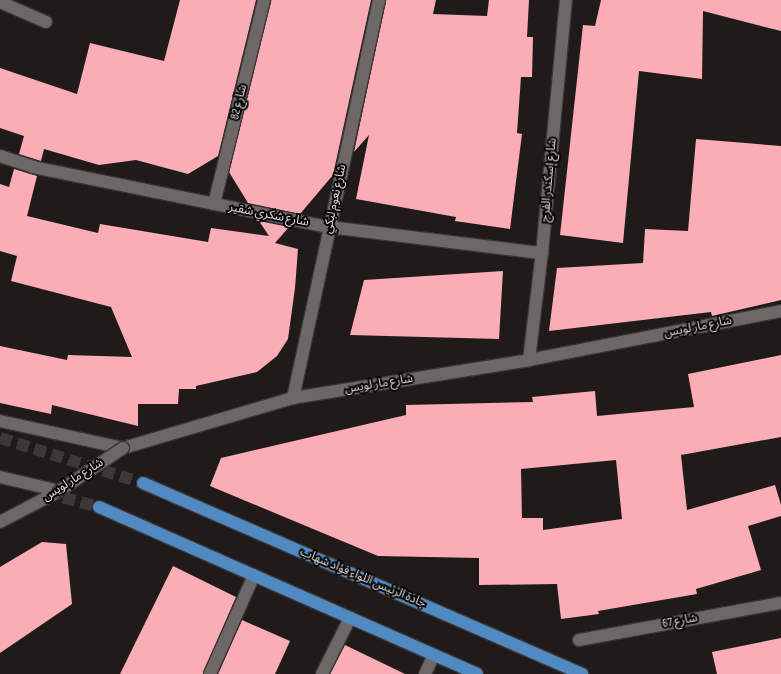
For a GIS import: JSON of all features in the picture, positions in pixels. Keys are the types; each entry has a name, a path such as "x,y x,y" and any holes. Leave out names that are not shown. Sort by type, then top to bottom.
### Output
{"highway":[{"name":"جادة الرئيس اللواء فؤاد شهاب","path":"143,483 582,674"},
{"path":"99,507 477,674"}],"street":[{"name":"شارع 82","path":"214,204 264,0"},
{"name":"شارع نعوم لبكي","path":"293,398 379,0"},
{"name":"شارع إسكندر الفرح","path":"529,360 542,253 566,0"},
{"path":"0,2 46,22"},
{"name":"شارع شكري شقير","path":"0,156 33,167 329,228 542,253"},
{"name":"شارع مار لويس","path":"0,522 59,491 123,448 293,398 529,360 781,311"},
{"path":"0,421 123,448"},
{"path":"0,477 59,491"},
{"path":"210,674 254,576"},
{"name":"شارع 67","path":"579,640 781,603"},
{"path":"322,674 350,618"},
{"path":"425,674 434,655"}],"building":[{"path":"180,0 256,0 218,156 188,174 136,160 99,165 44,149 41,161 19,154 24,136 0,128 0,68 77,94 90,43 164,61"},
{"path":"271,0 371,0 333,175 300,214 248,203 229,172"},
{"path":"386,0 436,0 433,14 487,16 489,0 529,0 527,37 533,37 532,77 521,77 517,133 522,134 510,229 455,221 456,217 356,199 369,135 354,152"},
{"path":"601,0 781,0 781,31 703,11 702,79 639,71 623,243 560,235 583,25 595,26"},
{"path":"696,139 781,146 781,300 712,316 711,312 549,331 557,268 643,263 645,229 688,231"},
{"path":"14,169 37,176 27,216 98,233 100,224 208,242 211,228 269,236 259,221 289,227 275,243 298,249 295,288 288,339 277,356 257,372 196,386 196,389 179,389 178,404 138,404 138,426 52,405 51,414 0,403 0,346 67,360 68,355 132,357 111,307 11,281 17,256 0,251 0,184 9,187"},
{"path":"503,271 499,339 350,335 364,280"},
{"path":"781,355 781,437 681,455 687,510 775,485 781,505 781,516 748,526 761,570 696,589 697,594 598,611 599,614 561,619 557,584 479,585 479,558 378,556 210,486 221,458 406,415 406,405 533,402 532,397 595,391 597,416 694,407 688,374","holes":["616,460 622,519 543,530 543,518 522,518 521,469"]},
{"path":"42,542 66,544 72,604 0,653 0,567"},
{"path":"173,566 236,597 203,674 120,674"},
{"path":"242,620 290,641 275,674 218,674"},
{"path":"781,638 781,674 717,674 712,652"},
{"path":"345,645 405,674 330,674"}],"tunnel":[{"path":"0,438 143,483"},
{"path":"46,493 99,507"}]}
